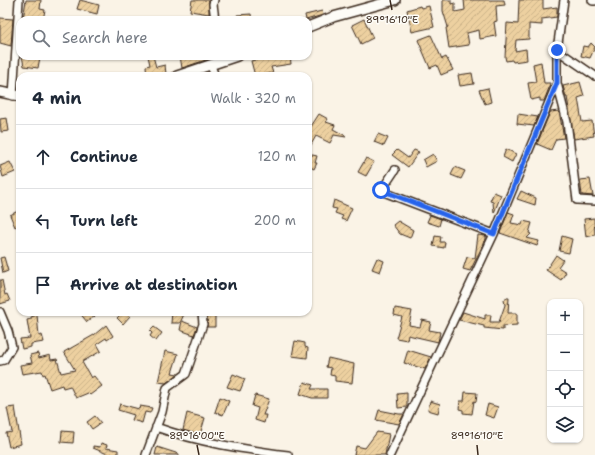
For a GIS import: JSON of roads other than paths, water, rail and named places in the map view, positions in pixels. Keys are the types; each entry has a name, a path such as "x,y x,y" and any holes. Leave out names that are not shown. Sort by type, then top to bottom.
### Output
{"main road":[{"path":"312,25 333,17 395,0"},
{"path":"191,72 212,66 220,60"},
{"path":"0,92 16,96"}],"street":[{"path":"19,0 19,16"},
{"path":"214,0 214,16"},
{"path":"564,0 557,50 557,83 567,122 577,200 595,201"},
{"path":"557,50 595,76"},
{"path":"18,60 18,72"},
{"path":"212,66 214,72"},
{"path":"390,455 494,234 557,83"},
{"path":"395,170 381,190 494,234"},
{"path":"0,312 12,346 4,360 0,361"},
{"path":"146,455 168,388 186,374 203,324 202,316"},
{"path":"156,427 185,437 222,446 288,455"}]}
